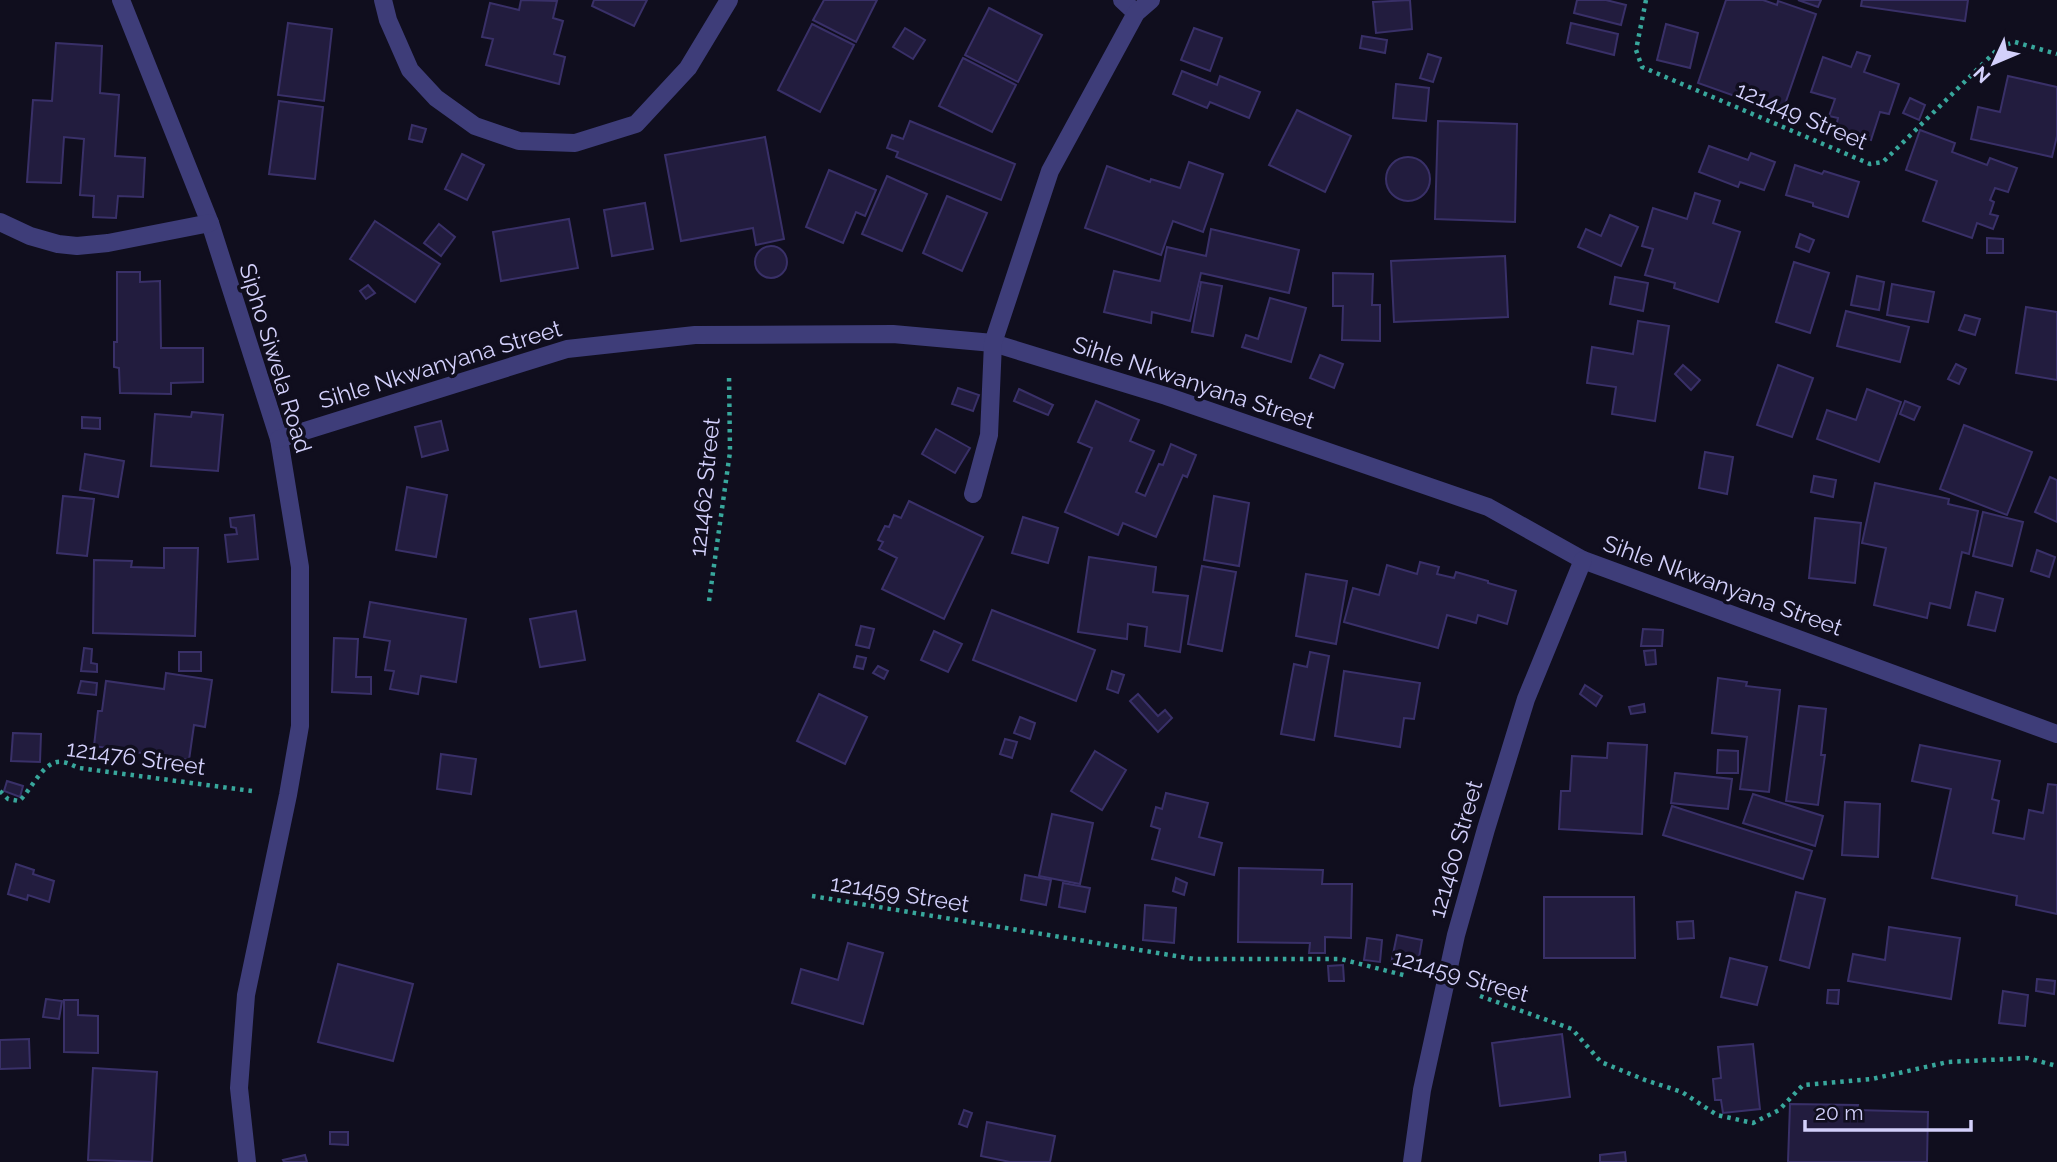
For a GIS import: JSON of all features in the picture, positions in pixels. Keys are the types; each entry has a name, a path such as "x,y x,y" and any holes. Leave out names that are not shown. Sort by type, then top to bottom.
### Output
{"street":[{"name":"Sipho Siwela Road","path":"121,0 210,223 279,439 300,567 300,726 246,995 239,1088 247,1162"},
{"path":"383,0 388,20 410,70 436,98 475,126 519,141 575,142 636,124 688,68 729,0"},
{"path":"1122,0 1136,13"},
{"path":"973,494 989,435 993,343 1050,171 1136,13 1151,0"},
{"path":"0,222 30,236 77,246 108,243 210,223"},
{"name":"Sihle Nkwanyana Street","path":"279,439 567,349 695,335 892,334 993,343 1166,396 1488,508 1583,560 2057,734"},
{"name":"121460 Street","path":"1412,1162 1422,1090 1456,935 1486,829 1527,699 1583,560"}],"path":[{"name":"121449 Street","path":"1646,0 1636,50 1642,67 1870,164 1883,162 2001,46 2015,42 2057,54"},
{"name":"121462 Street","path":"709,601 730,452 729,335"},
{"name":"121476 Street","path":"0,791 8,799 19,801 36,778 51,764 61,761 79,768 288,795"},
{"name":"121459 Street","path":"812,896 1194,959 1341,960 1445,985 1518,1008 1572,1029 1601,1062 1682,1092 1717,1115 1753,1124 1779,1110 1803,1084 1872,1079 1948,1062 2027,1058 2057,1066"}],"building":[{"path":"521,0 557,1 553,18 563,21 554,54 565,57 559,84 486,65 493,39 482,37 490,3 519,10"},
{"path":"594,0 647,0 634,26 592,6"},
{"path":"824,0 877,0 856,42 813,20"},
{"path":"1410,0 1412,29 1376,33 1373,2"},
{"path":"1577,0 1606,0 1626,5 1621,25 1574,13"},
{"path":"1726,0 1763,0 1777,5 1778,1 1816,14 1784,107 1748,95 1746,100 1698,83"},
{"path":"1798,0 1821,0 1818,7"},
{"path":"1862,0 1968,0 1965,21 1861,6"},
{"path":"989,8 1042,35 1018,82 965,55"},
{"path":"288,23 332,29 324,101 278,95"},
{"path":"1571,23 1618,34 1614,55 1567,43"},
{"path":"812,24 854,45 820,112 778,90"},
{"path":"1666,24 1698,33 1690,68 1657,60"},
{"path":"905,28 925,40 913,59 893,47"},
{"path":"1194,28 1222,38 1210,71 1181,60"},
{"path":"1362,36 1387,40 1385,53 1360,48"},
{"path":"56,43 102,46 100,93 119,95 115,156 145,158 143,197 118,196 116,218 93,217 94,196 80,195 84,139 64,137 61,183 27,182 33,100 52,101"},
{"path":"1857,52 1870,56 1864,72 1899,84 1889,114 1880,112 1871,140 1836,127 1838,118 1829,116 1835,99 1811,92 1823,57 1851,67"},
{"path":"1428,54 1441,58 1433,82 1420,78"},
{"path":"963,58 1016,85 992,132 939,106"},
{"path":"1182,71 1217,85 1220,76 1260,92 1249,118 1210,102 1207,108 1173,94"},
{"path":"2008,76 2057,87 2057,136 2052,157 1971,139 1978,107 2000,112"},
{"path":"1396,84 1429,88 1426,121 1393,118"},
{"path":"1910,98 1925,105 1919,120 1903,113"},
{"path":"279,101 323,107 315,179 269,174"},
{"path":"1297,110 1351,136 1325,192 1269,165"},
{"path":"910,121 1015,164 1001,200 896,157 898,152 887,148 892,135 903,139"},
{"path":"1438,121 1517,124 1515,222 1435,219"},
{"path":"412,125 426,129 422,142 409,139"},
{"path":"1920,130 1955,143 1952,152 1987,165 1990,158 2017,168 2008,192 1995,188 1990,200 1994,202 1990,214 1998,216 1993,229 1977,223 1972,238 1923,221 1937,181 1906,170"},
{"path":"765,137 784,239 756,245 753,228 681,241 665,155"},
{"path":"1709,146 1748,160 1751,153 1775,162 1764,190 1740,182 1738,187 1699,172"},
{"path":"462,154 484,165 467,200 445,189"},
{"path":"1408,157 1417,158 1424,163 1429,170 1429,188 1424,195 1417,200 1408,201 1399,200 1392,195 1387,188 1386,179 1387,170 1392,163 1399,158"},
{"path":"1189,162 1223,174 1203,232 1173,221 1161,255 1085,228 1107,166 1150,182 1151,179 1180,188"},
{"path":"1795,165 1859,182 1848,217 1786,195"},
{"path":"829,170 876,190 865,216 856,212 843,243 806,227"},
{"path":"887,176 927,194 902,251 862,234"},
{"path":"1695,193 1720,201 1713,223 1740,232 1718,302 1674,288 1675,283 1645,275 1653,249 1642,246 1653,208 1687,219"},
{"path":"947,196 987,213 962,271 923,253"},
{"path":"645,203 653,249 612,256 604,210"},
{"path":"1610,215 1638,227 1621,266 1578,247 1586,229 1601,236"},
{"path":"569,219 578,268 501,281 493,232"},
{"path":"375,221 440,264 415,302 350,259"},
{"path":"439,224 455,237 441,256 424,243"},
{"path":"1211,229 1299,250 1289,293 1201,273 1190,321 1152,312 1151,323 1104,312 1114,271 1160,281 1167,247 1206,256"},
{"path":"1800,234 1814,240 1809,252 1796,247"},
{"path":"1987,238 2003,239 2003,253 1987,253"},
{"path":"771,246 782,251 787,262 782,273 771,278 760,273 755,262 760,251"},
{"path":"1505,256 1508,317 1394,322 1391,261"},
{"path":"1794,262 1829,273 1810,333 1776,322"},
{"path":"117,272 140,272 140,282 160,281 161,348 203,348 203,382 171,383 171,394 120,393 119,368 114,367 114,342 117,342"},
{"path":"1333,273 1373,274 1372,305 1380,305 1380,341 1342,340 1343,306 1333,306"},
{"path":"1857,276 1884,282 1879,310 1851,305"},
{"path":"1615,277 1648,283 1643,311 1610,304"},
{"path":"1201,282 1222,286 1213,336 1192,332"},
{"path":"1892,284 1934,292 1928,322 1887,315"},
{"path":"368,285 375,293 366,299 360,291"},
{"path":"1270,298 1306,308 1291,362 1242,347 1246,335 1258,339"},
{"path":"2026,307 2057,312 2057,380 2016,373"},
{"path":"1846,311 1909,327 1900,362 1837,346"},
{"path":"1965,315 1980,319 1975,335 1959,330"},
{"path":"1638,321 1669,326 1655,421 1612,414 1616,387 1587,383 1592,347 1633,354"},
{"path":"1320,355 1343,364 1334,388 1310,378"},
{"path":"1956,364 1966,369 1959,384 1948,379"},
{"path":"1683,365 1700,380 1691,390 1675,374"},
{"path":"1778,365 1813,378 1792,437 1757,425"},
{"path":"958,388 979,395 973,411 952,404"},
{"path":"1019,389 1053,405 1048,415 1014,401"},
{"path":"1867,389 1901,402 1879,462 1817,439 1827,410 1856,420"},
{"path":"1096,401 1139,420 1130,441 1154,451 1136,492 1145,496 1159,464 1163,465 1171,444 1196,455 1187,477 1183,475 1156,537 1123,523 1118,535 1065,512 1092,448 1078,442"},
{"path":"1905,401 1920,407 1914,420 1900,414"},
{"path":"192,412 223,415 218,471 151,466 155,414 191,417"},
{"path":"82,417 100,418 100,429 82,428"},
{"path":"441,421 448,450 422,457 415,427"},
{"path":"1964,425 2032,452 2007,515 1940,489"},
{"path":"936,429 970,448 955,473 922,454"},
{"path":"1705,452 1733,457 1727,494 1699,488"},
{"path":"85,454 124,461 118,497 80,490"},
{"path":"1814,476 1836,480 1833,497 1811,492"},
{"path":"2050,477 2057,480 2057,522 2035,512"},
{"path":"1875,483 1949,499 1948,504 1978,511 1969,554 1962,552 1950,608 1930,603 1927,618 1874,605 1886,548 1862,543"},
{"path":"407,487 447,495 436,557 396,550"},
{"path":"63,496 94,499 87,556 57,553"},
{"path":"1214,496 1249,503 1239,566 1204,560"},
{"path":"909,501 983,537 944,619 882,589 897,558 879,549 883,542 878,540 885,526 889,527 894,515 901,518"},
{"path":"1983,512 2023,522 2012,566 1973,556"},
{"path":"254,515 258,559 228,562 225,535 237,534 236,528 231,527 230,518"},
{"path":"1023,517 1058,528 1048,563 1012,553"},
{"path":"1815,518 1861,523 1855,583 1809,578"},
{"path":"164,548 198,548 195,636 93,633 94,560 132,561 131,567 164,568"},
{"path":"2037,550 2055,557 2049,577 2031,571"},
{"path":"1089,557 1156,567 1153,592 1188,596 1180,652 1145,646 1147,627 1128,624 1127,639 1078,632"},
{"path":"1420,562 1439,567 1437,574 1454,578 1456,572 1516,591 1507,624 1478,615 1476,623 1447,615 1438,648 1344,622 1353,588 1379,595 1387,565 1417,574"},
{"path":"1202,566 1236,572 1222,651 1188,644"},
{"path":"1306,574 1347,581 1336,644 1296,636"},
{"path":"1976,592 2003,599 1995,631 1968,625"},
{"path":"370,602 466,619 456,682 421,676 418,694 390,689 394,671 385,670 390,641 364,637"},
{"path":"992,610 1095,650 1076,701 973,660"},
{"path":"576,611 585,660 540,667 530,619"},
{"path":"861,626 874,629 869,648 856,645"},
{"path":"1643,629 1663,630 1662,646 1641,646"},
{"path":"934,631 962,644 948,672 921,660"},
{"path":"334,638 358,639 356,677 371,677 371,694 332,692"},
{"path":"84,648 92,649 91,663 97,664 97,672 81,671"},
{"path":"1655,650 1656,664 1646,665 1644,651"},
{"path":"179,652 201,652 201,671 179,671"},
{"path":"1310,652 1329,656 1314,740 1281,734 1294,664 1307,667"},
{"path":"857,656 866,658 863,669 854,667"},
{"path":"878,666 888,671 884,679 873,673"},
{"path":"1112,671 1124,675 1118,693 1107,689"},
{"path":"1344,671 1420,683 1414,719 1404,718 1400,747 1335,736"},
{"path":"166,673 212,680 205,727 194,725 189,760 94,746 98,711 102,711 106,681 164,689"},
{"path":"1718,678 1747,682 1746,686 1780,690 1769,792 1740,789 1747,737 1712,733"},
{"path":"81,681 97,683 96,695 78,693"},
{"path":"1585,685 1602,696 1596,706 1580,694"},
{"path":"819,694 867,717 845,764 797,741"},
{"path":"1138,694 1158,716 1165,710 1172,718 1158,732 1130,701"},
{"path":"1644,704 1645,712 1631,714 1629,707"},
{"path":"1799,706 1826,709 1821,755 1825,755 1818,805 1786,801"},
{"path":"1020,717 1035,723 1030,739 1014,733"},
{"path":"13,733 41,734 40,762 11,761"},
{"path":"1005,739 1017,742 1012,758 1000,754"},
{"path":"1608,743 1647,745 1642,834 1559,829 1561,791 1570,791 1572,756 1607,758"},
{"path":"1920,745 2000,761 1992,799 1999,801 1993,833 2024,839 2029,810 2043,813 2048,784 2057,785 2057,914 2016,905 2017,896 1932,878 1951,789 1912,781"},
{"path":"1718,750 1738,751 1738,773 1717,773"},
{"path":"1095,751 1126,770 1102,810 1071,791"},
{"path":"441,754 476,759 471,794 437,789"},
{"path":"1675,773 1732,779 1728,809 1671,803"},
{"path":"7,781 23,786 20,797 4,791"},
{"path":"1166,793 1208,803 1199,837 1222,843 1214,875 1152,859 1160,829 1151,826 1156,807 1162,809"},
{"path":"1753,794 1823,816 1815,846 1743,823"},
{"path":"1845,802 1880,804 1878,857 1842,855"},
{"path":"1672,806 1812,851 1803,879 1663,835"},
{"path":"1052,814 1093,823 1080,884 1039,876"},
{"path":"16,864 34,870 33,874 54,881 49,902 28,895 27,900 8,894"},
{"path":"1239,868 1323,870 1322,884 1352,884 1351,938 1325,937 1325,953 1309,953 1310,943 1238,942"},
{"path":"1025,875 1051,880 1046,905 1021,900"},
{"path":"1176,878 1187,883 1184,895 1173,891"},
{"path":"1063,883 1090,888 1085,912 1059,907"},
{"path":"1796,892 1825,899 1809,968 1780,960"},
{"path":"1544,897 1634,897 1635,958 1544,958"},
{"path":"1145,905 1176,908 1174,943 1143,940"},
{"path":"1693,921 1694,938 1678,939 1677,922"},
{"path":"1889,927 1960,938 1951,999 1848,981 1853,954 1885,960"},
{"path":"1397,935 1422,940 1417,969 1391,964"},
{"path":"1367,938 1382,940 1380,962 1364,960"},
{"path":"848,943 883,953 863,1024 792,1003 801,969 838,980"},
{"path":"1730,958 1767,967 1757,1005 1721,997"},
{"path":"338,964 413,984 393,1061 318,1042"},
{"path":"1343,965 1344,981 1329,981 1328,966"},
{"path":"2037,979 2055,981 2054,994 2036,991"},
{"path":"1828,990 1839,990 1838,1004 1827,1003"},
{"path":"2003,991 2028,995 2025,1026 1999,1023"},
{"path":"46,999 62,1001 59,1019 43,1017"},
{"path":"64,1000 78,1000 78,1015 98,1016 98,1053 64,1052"},
{"path":"1562,1034 1570,1097 1500,1106 1492,1043"},
{"path":"29,1039 30,1068 0,1069 0,1040"},
{"path":"1753,1044 1760,1109 1723,1113 1721,1100 1715,1100 1713,1079 1721,1078 1718,1047"},
{"path":"93,1068 157,1072 152,1162 88,1160"},
{"path":"1790,1104 1858,1105 1857,1110 1928,1112 1927,1162 1788,1162"},
{"path":"964,1110 972,1113 967,1127 959,1124"},
{"path":"987,1122 1055,1136 1050,1162 1010,1162 981,1156"},
{"path":"330,1132 348,1132 348,1145 330,1144"},
{"path":"1625,1152 1626,1162 1600,1162 1600,1155"},
{"path":"305,1155 307,1162 283,1160"}]}
